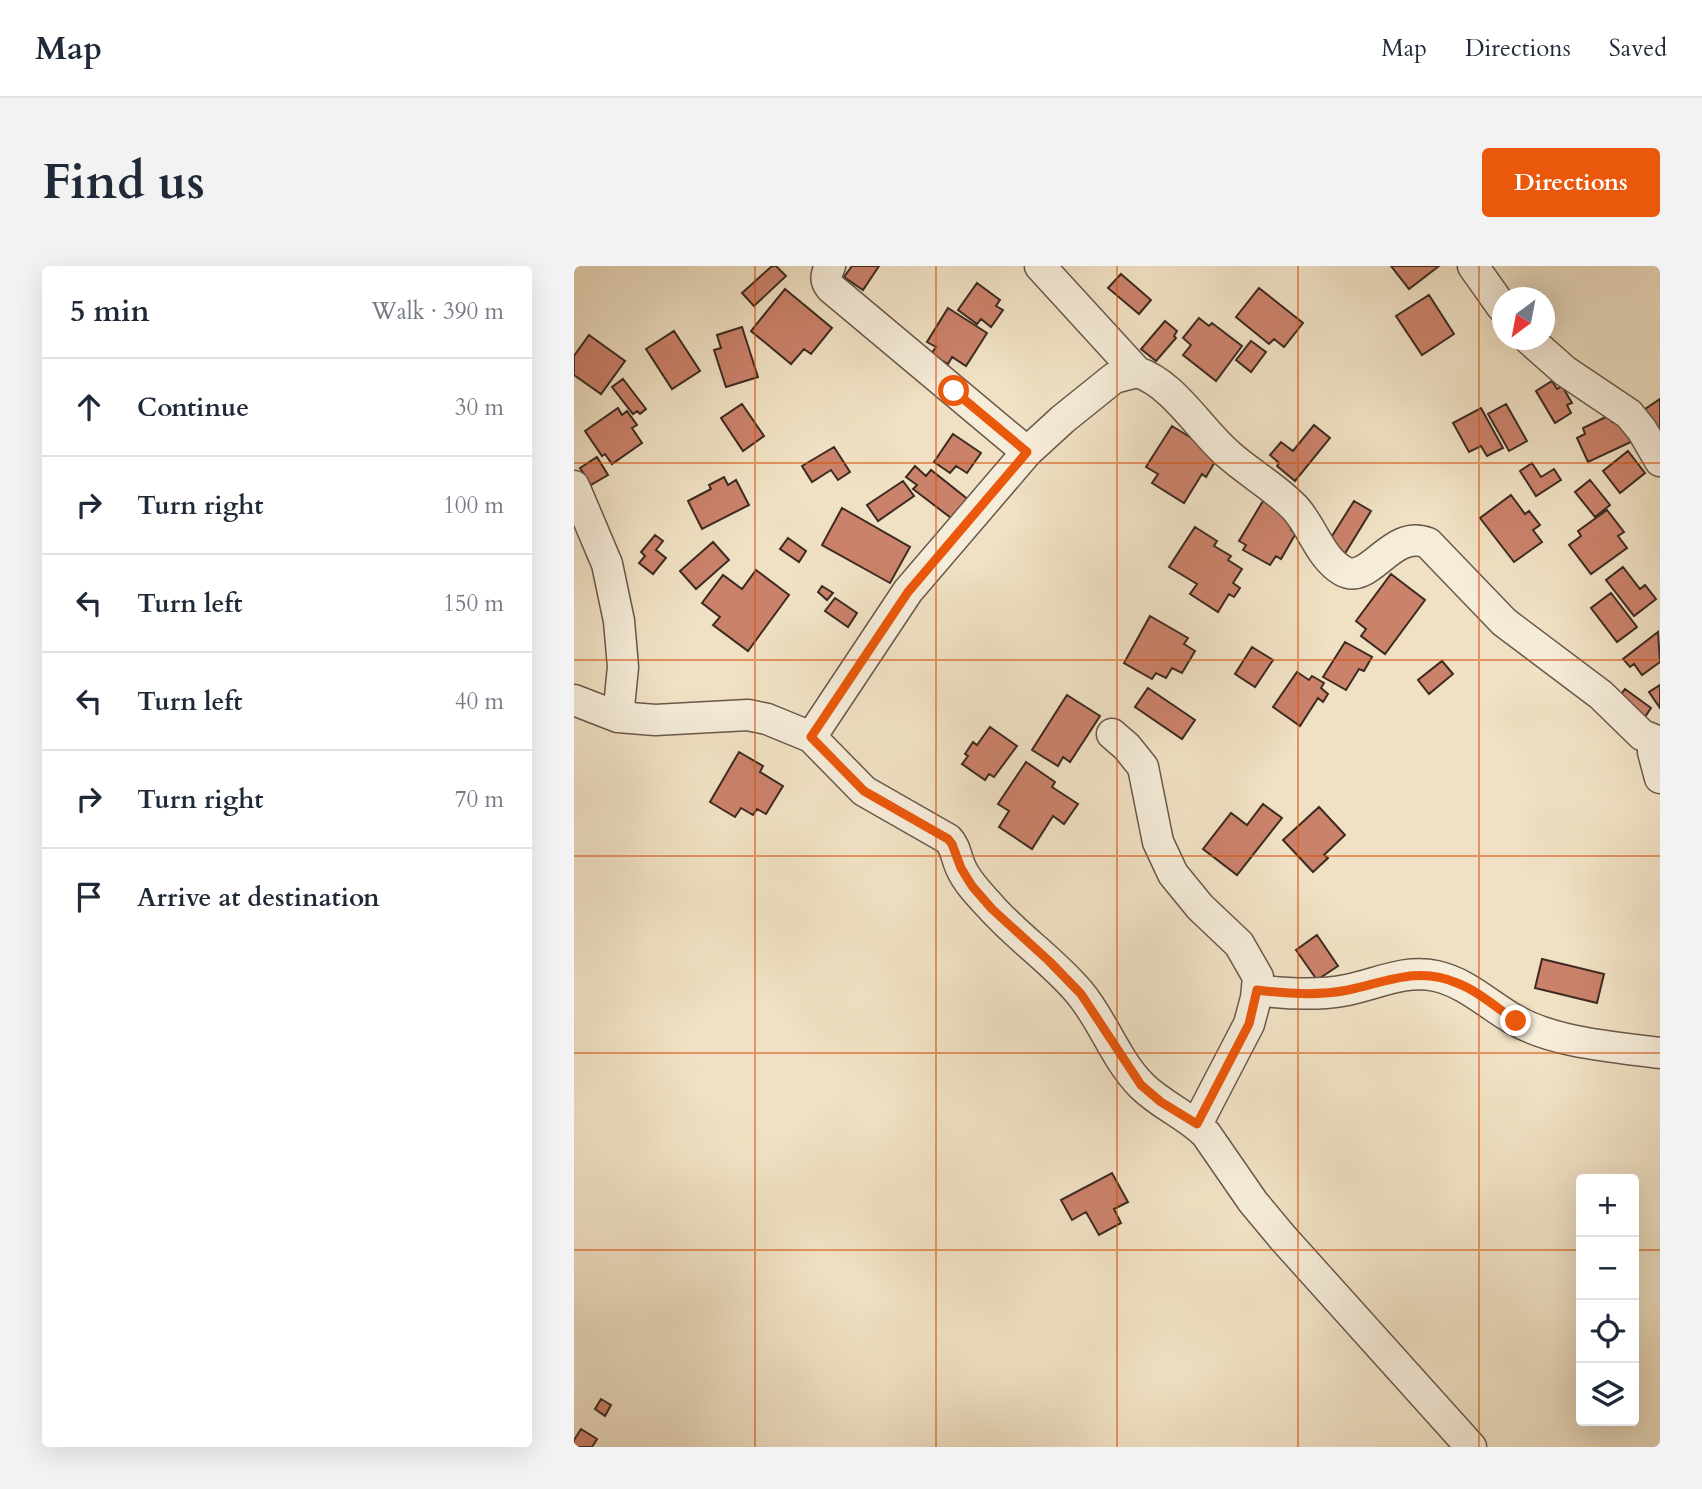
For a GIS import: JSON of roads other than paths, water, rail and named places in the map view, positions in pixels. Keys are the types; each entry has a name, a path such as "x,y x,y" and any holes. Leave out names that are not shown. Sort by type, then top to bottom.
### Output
{"street":[{"path":"831,266 826,282 831,288 1027,452"},
{"path":"1040,266 1137,372 1155,381 1179,402 1226,453 1282,495 1296,509 1322,550 1338,568 1352,574 1362,573 1396,545 1413,539 1428,543 1504,622 1601,695 1642,735 1657,741 1653,752 1660,778"},
{"path":"1473,266 1492,292"},
{"path":"1541,350 1565,371 1629,414 1660,461"},
{"path":"811,737 908,592 1027,452 1114,378 1137,372"},
{"path":"574,486 607,564 619,621 623,667 618,717"},
{"path":"574,700 618,717 655,720 748,715 767,719 811,737 864,791 948,839 972,886 992,909 1081,994 1141,1085 1161,1102 1197,1124 1253,1202 1283,1238 1471,1447"},
{"path":"1112,734 1128,747 1143,767 1158,842 1173,874 1200,907 1239,944 1258,977 1249,1024 1197,1124"},
{"path":"1257,990 1293,995 1347,990 1409,975 1434,976 1458,983 1516,1021 1545,1033 1584,1042 1660,1052"}]}
